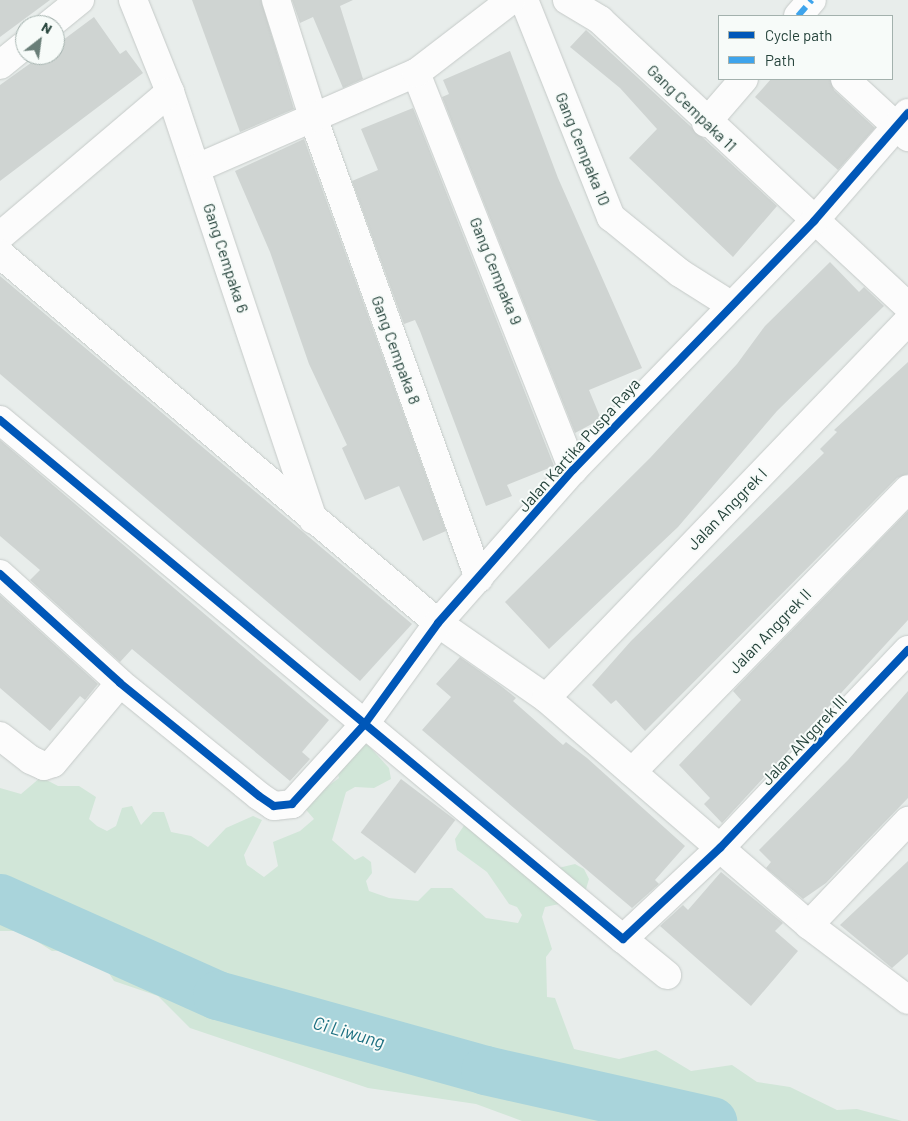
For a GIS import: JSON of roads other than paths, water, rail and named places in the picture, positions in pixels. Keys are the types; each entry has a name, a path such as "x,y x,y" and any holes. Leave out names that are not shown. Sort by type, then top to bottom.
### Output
{"street":[{"path":"62,15 80,0"},
{"name":"Gang Cempaka 6","path":"133,0 170,92 313,520"},
{"name":"Gang Cempaka 8","path":"276,0 314,120 479,578"},
{"path":"196,168 314,120 416,73 511,0"},
{"name":"Gang Cempaka 10","path":"524,0 611,217 680,273 729,304"},
{"name":"Gang Cempaka 11","path":"567,0 600,20 706,123 908,306"},
{"path":"799,15 812,0"},
{"path":"0,64 15,53"},
{"name":"Gang Cempaka 9","path":"416,73 573,470"},
{"path":"706,123 743,80"},
{"path":"846,80 904,125"},
{"path":"0,236 170,92"},
{"name":"Jalan Kartika Puspa Raya","path":"120,683 259,796 274,806 285,805 300,799 364,725 438,623 573,470 729,304 814,221 904,125"},
{"path":"0,254 313,520 438,623 546,698 809,925 908,1000"},
{"name":"Jalan Anggrek I","path":"546,698 908,321"},
{"path":"0,420 364,725 667,975"},
{"name":"Jalan Anggrek II","path":"632,772 908,489"},
{"path":"0,574 120,683 53,762 44,766 31,760 0,736"},
{"name":"Jalan ANggrek III","path":"623,939 720,848 908,650"},
{"path":"809,925 908,821"}],"waterway":[{"name":"Ci Liwung","path":"0,898 217,995 485,1070 712,1121"}]}
